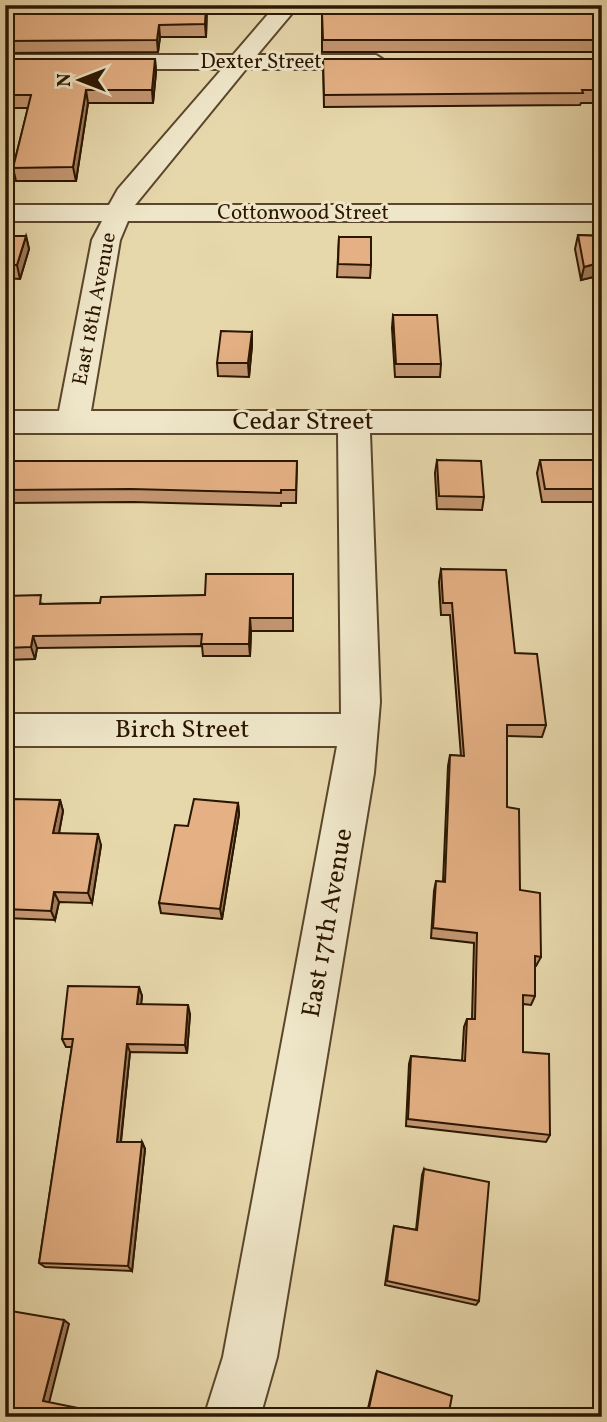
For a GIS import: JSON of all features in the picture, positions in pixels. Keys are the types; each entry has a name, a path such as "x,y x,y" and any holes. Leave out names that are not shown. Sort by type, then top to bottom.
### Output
{"street":[{"name":"East 18th Avenue","path":"73,422 106,240 116,213 127,195 288,5"},
{"name":"Dexter Street","path":"5,62 393,62"},
{"name":"Cottonwood Street","path":"5,213 602,213"},
{"name":"Cedar Street","path":"5,422 602,422"},
{"name":"East 17th Avenue","path":"232,1417 250,1357 354,773 360,689 354,422"},
{"name":"Birch Street","path":"5,730 358,730"}],"building":[{"path":"5,5 206,5 205,24 159,25 157,40 5,41"},
{"path":"362,5 602,5 602,40 323,40 322,13 362,12"},
{"path":"5,59 155,59 152,90 86,90 73,167 13,168 31,95 5,95"},
{"path":"323,59 602,59 602,90 582,90 583,93 324,95"},
{"path":"578,235 602,236 602,262 584,267"},
{"path":"5,236 26,236 17,265 5,265"},
{"path":"339,237 371,237 371,265 338,264"},
{"path":"393,315 437,315 441,364 396,364"},
{"path":"221,331 252,332 248,363 217,363"},
{"path":"437,460 481,461 484,497 439,496"},
{"path":"540,460 602,460 602,489 545,489"},
{"path":"5,461 297,461 296,490 281,490 281,493 131,489 5,490"},
{"path":"441,569 506,570 515,653 537,654 546,725 507,725 507,807 519,809 520,890 540,893 541,957 535,956 535,996 523,995 523,1052 549,1054 550,1135 408,1119 411,1056 465,1061 467,1019 475,1019 477,933 433,928 436,881 445,882 450,755 464,756 452,603 443,603"},
{"path":"206,574 293,574 293,618 250,618 249,644 201,644 202,634 33,636 31,647 5,648 5,596 41,595 40,604 100,603 101,597 205,595"},
{"path":"11,799 60,800 53,833 98,834 88,893 54,892 51,911 5,909 5,819"},
{"path":"194,799 238,803 220,909 159,903 175,825 188,826"},
{"path":"68,986 139,987 137,1004 188,1005 185,1045 127,1044 117,1142 142,1142 128,1266 39,1263 73,1039 62,1039"},
{"path":"424,1169 489,1182 479,1301 387,1281 394,1226 417,1230"},
{"path":"5,1310 64,1320 43,1401 93,1411 92,1417 5,1417"},
{"path":"377,1371 452,1396 448,1417 367,1417"}]}
